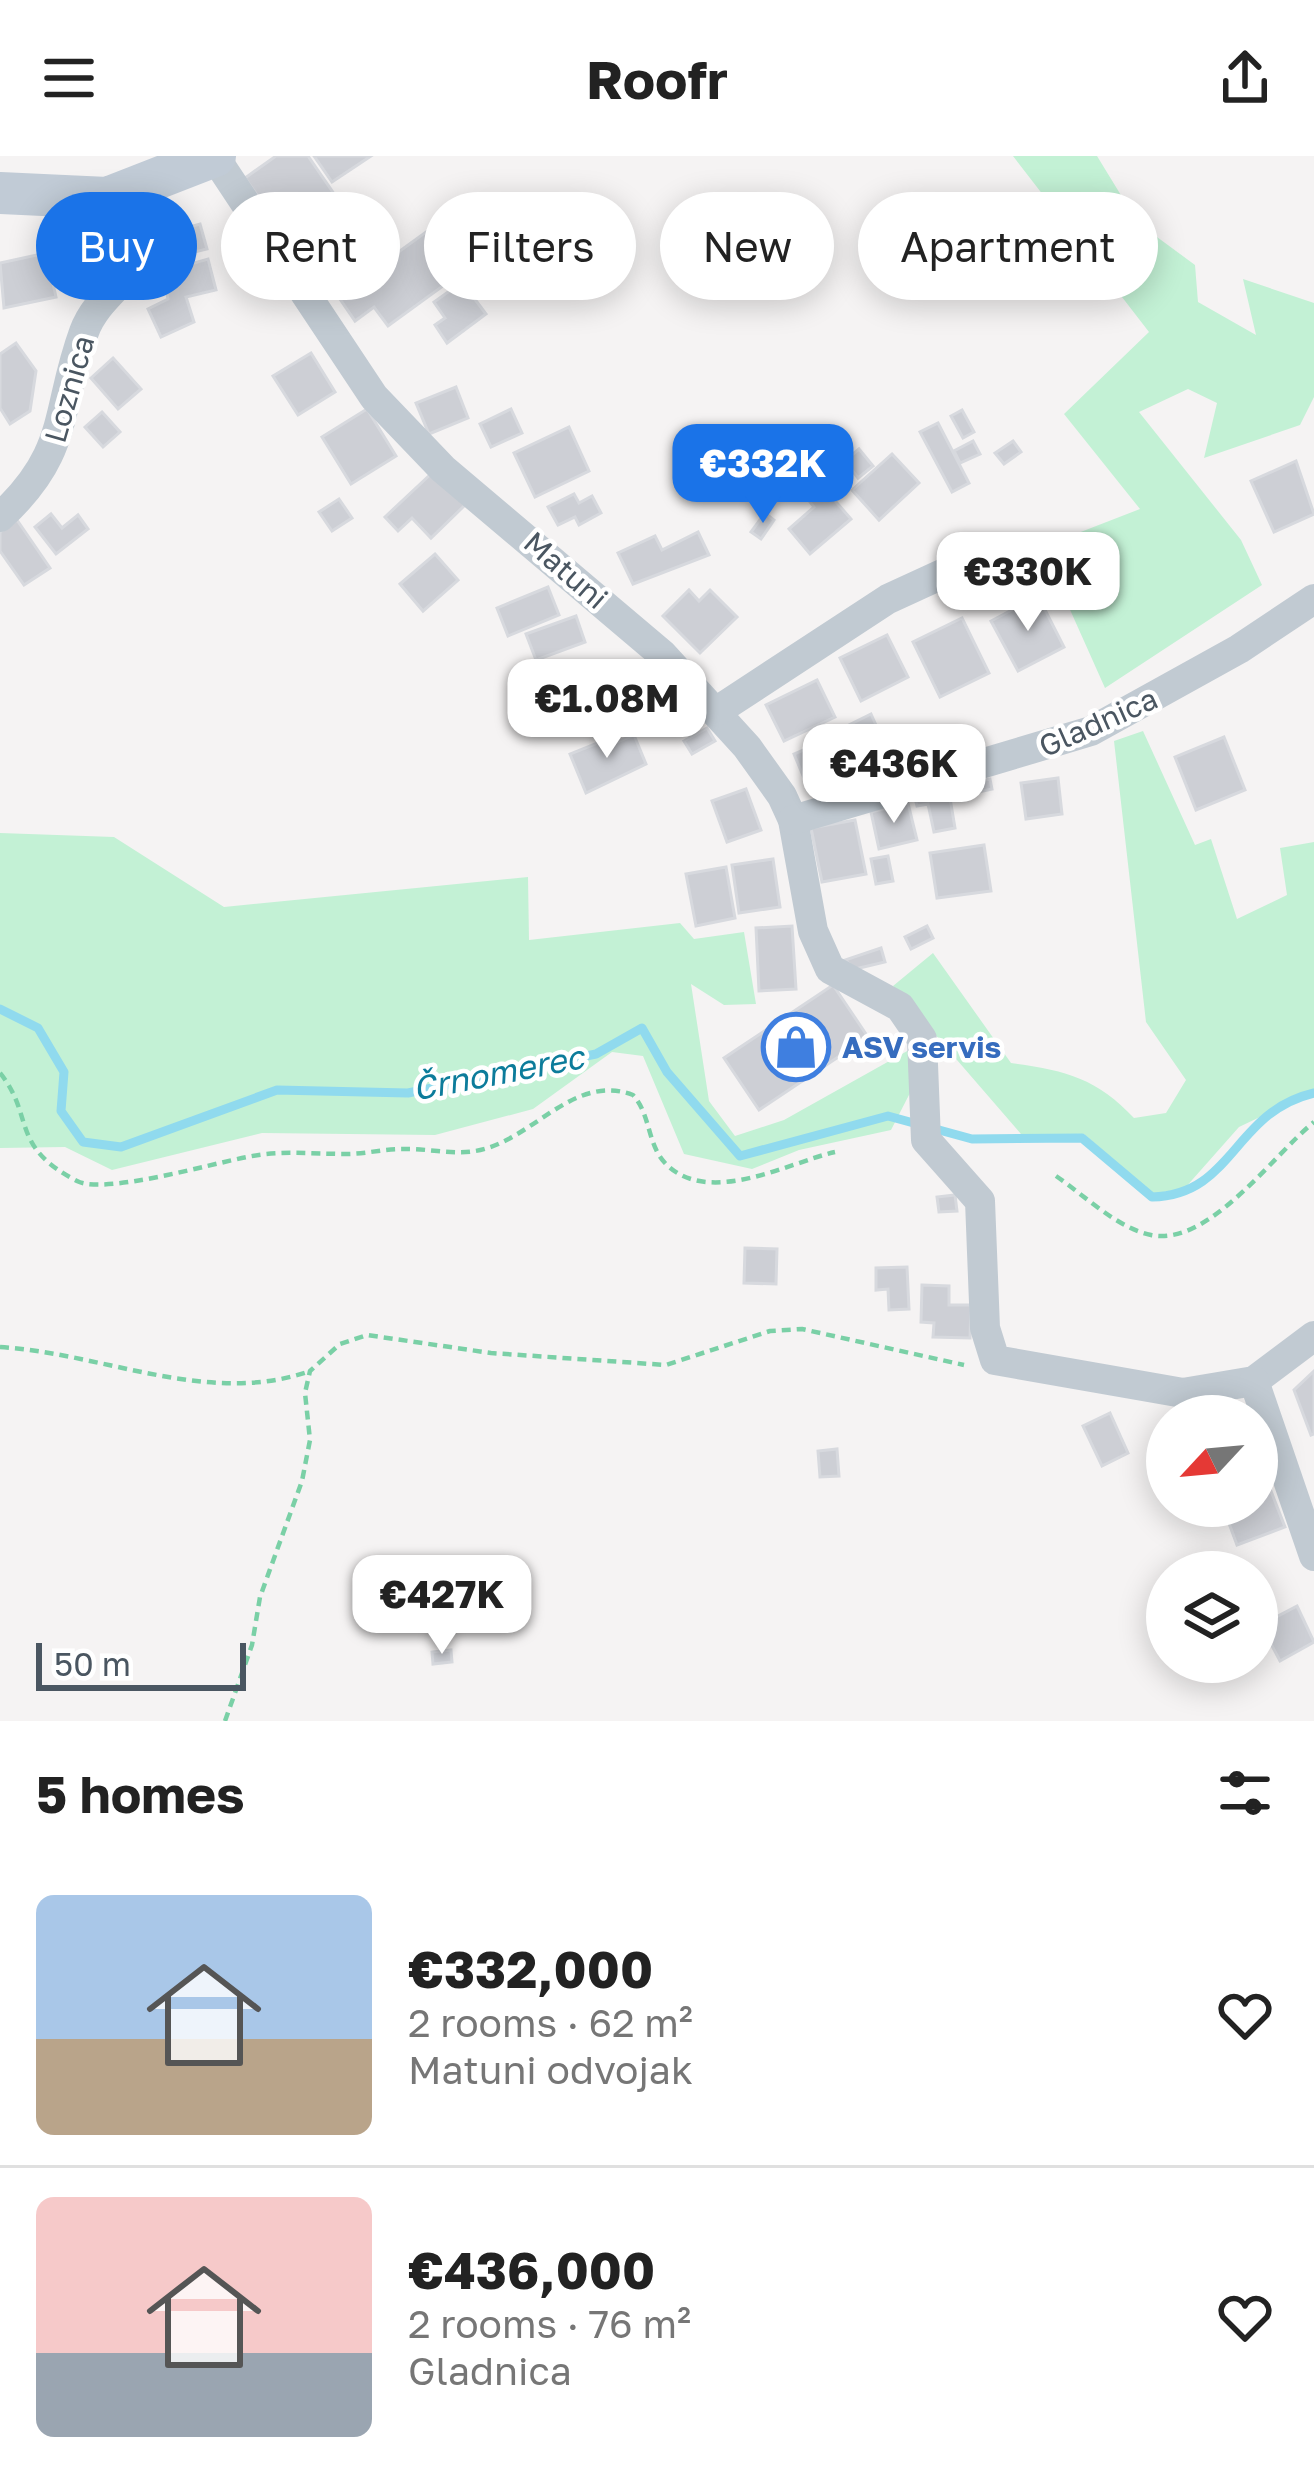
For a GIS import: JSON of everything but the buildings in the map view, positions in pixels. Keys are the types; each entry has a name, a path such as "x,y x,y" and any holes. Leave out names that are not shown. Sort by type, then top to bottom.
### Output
{"main road":[{"path":"131,192 215,156"},
{"path":"0,193 36,197"}],"street":[{"name":"Matuni","path":"215,156 374,397 443,469 646,640 717,711 782,796 793,820 813,931 830,969 901,1007 917,1028 925,1068 924,1128 980,1201 985,1328 994,1360"},
{"name":"Loznica","path":"0,517 25,493 54,447 89,321 106,300"},
{"path":"717,711 888,599 986,554"},
{"name":"Gladnica","path":"793,820 1091,731 1239,649 1314,598"},
{"path":"994,1360 1184,1393 1254,1382 1314,1336"},
{"path":"1254,1382 1314,1556"}],"path":[{"path":"0,1073 14,1096 21,1128 45,1162 93,1188 287,1149 343,1154 402,1149 474,1152 531,1130 576,1096 608,1091 634,1095 664,1162 685,1174 740,1183 835,1152"},
{"path":"1056,1176 1151,1235 1182,1232 1226,1209 1261,1168 1314,1122"},
{"path":"0,1347 133,1372 270,1385 310,1371 329,1350 368,1335 491,1354 666,1365 770,1331 802,1329 961,1365 978,1367 994,1360"},
{"path":"225,1721 252,1645 260,1597 302,1481 310,1440 305,1393 310,1371"}],"green space":[{"path":"1013,156 1097,156 1119,192 1041,192"},
{"path":"1158,238 1195,265 1198,302 1256,335 1243,279 1314,303 1314,397 1300,425 1204,458 1217,403 1188,389 1139,412 1241,540 1262,585 1105,688 1042,547 1140,509 1064,414 1149,332 1124,300 1158,300"},
{"path":"1143,731 1195,845 1211,839 1237,919 1287,895 1280,848 1314,842 1314,1091 1239,1127 1185,1188 1153,1194 1084,1134 1021,1134 893,986 933,953 1011,1063 1078,1078 1107,1094 1134,1118 1166,1113 1186,1080 1146,1022 1114,741"},
{"path":"0,833 114,837 224,907 528,877 529,940 680,923 694,939 744,932 756,1004 724,1005 691,984 709,1101 735,1136 784,1120 909,1050 910,1093 891,1130 799,1150 752,1169 684,1154 643,1056 612,1052 533,1109 435,1135 262,1133 112,1170 65,1147 0,1148"}],"waterway":[{"name":"Črnomerec","path":"0,1009 38,1028 64,1072 61,1111 83,1142 121,1147 277,1090 408,1093 596,1054 642,1028 667,1072 740,1156 888,1116 972,1139 1082,1138 1152,1197 1201,1183 1266,1117 1314,1093"}],"place":[{"name":"ASV servis","path":"796,1047"}]}
